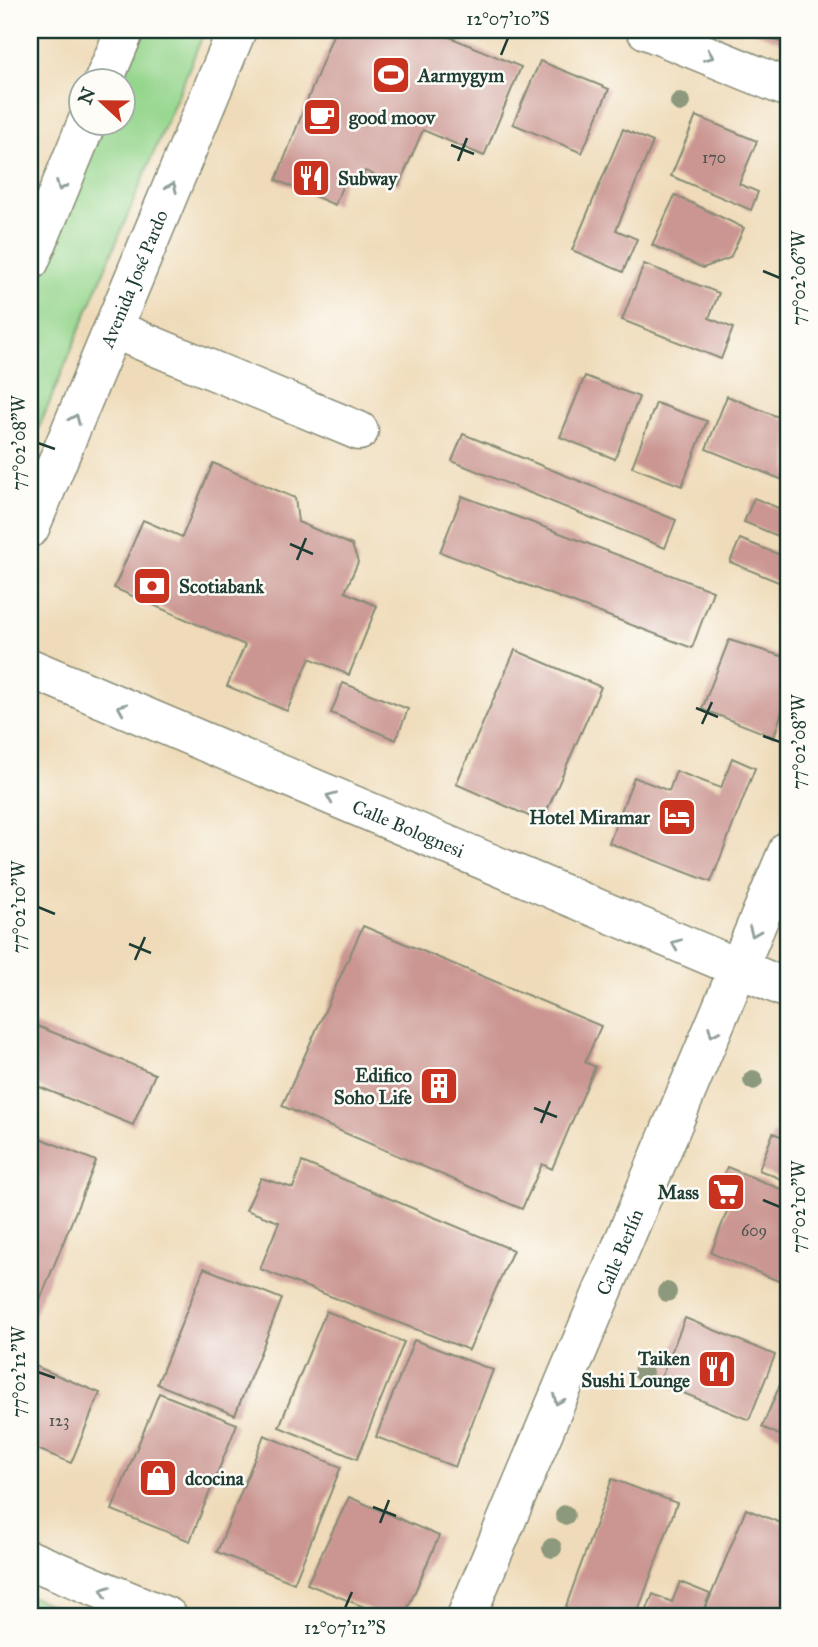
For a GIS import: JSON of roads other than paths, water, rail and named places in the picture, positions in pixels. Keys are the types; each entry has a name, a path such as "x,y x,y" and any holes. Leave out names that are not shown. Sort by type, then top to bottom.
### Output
{"main road":[{"path":"110,66 125,30"},
{"name":"Avenida José Pardo","path":"30,528 237,30"},
{"path":"646,30 788,88"},
{"path":"30,261 81,136"},
{"path":"113,329 359,430"},
{"name":"Calle Bolognesi","path":"30,668 788,989"},
{"name":"Calle Berlín","path":"466,1617 788,850"},
{"path":"30,1560 168,1617"}],"place":[{"name":"Aarmygym","path":"391,75"},
{"name":"good moov","path":"322,117"},
{"name":"Subway","path":"311,178"},
{"name":"Scotiabank","path":"152,586"},
{"name":"Hotel Miramar","path":"677,817"},
{"name":"Edifico Soho Life","path":"439,1086"},
{"name":"Mass","path":"726,1192"},
{"name":"Taiken Sushi Lounge","path":"717,1369"},
{"name":"dcocina","path":"158,1478"}]}
